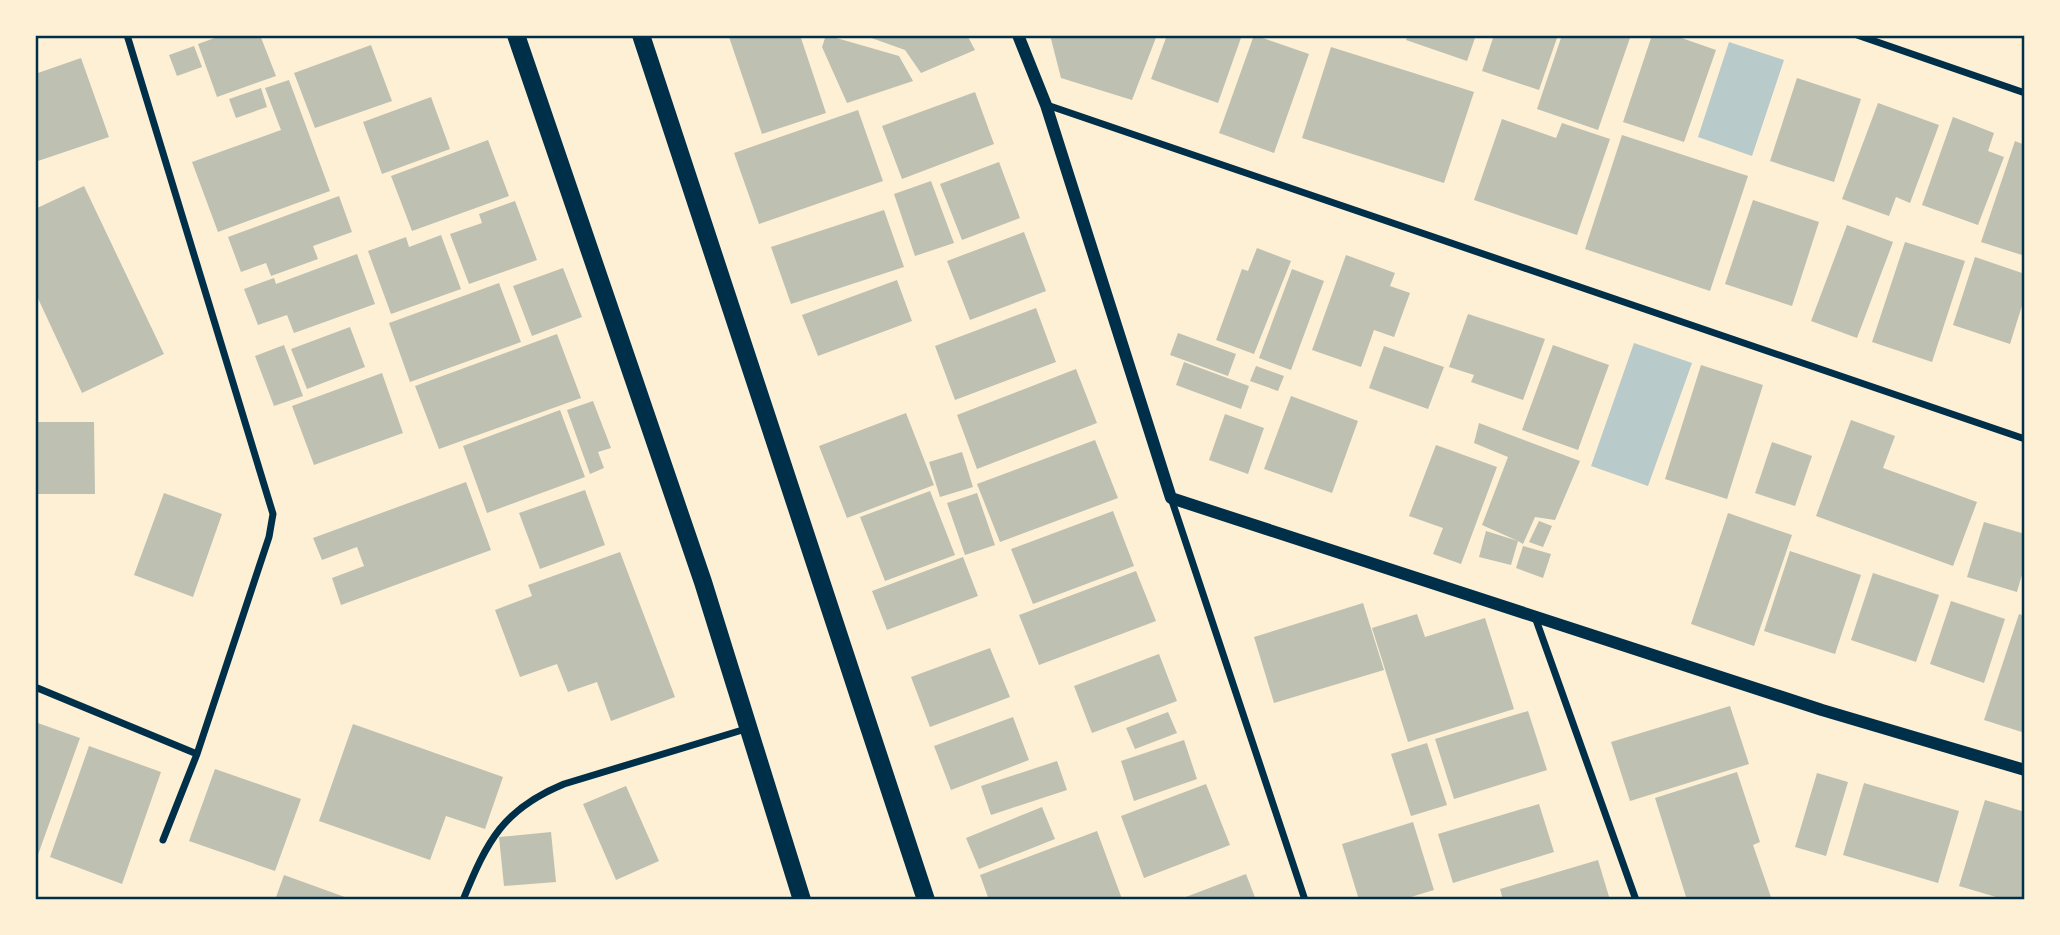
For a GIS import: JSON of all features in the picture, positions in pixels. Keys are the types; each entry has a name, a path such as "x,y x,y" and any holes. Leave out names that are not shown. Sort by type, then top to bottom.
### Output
{"main road":[{"path":"516,35 703,582 802,900"},
{"path":"641,35 926,900"}],"street":[{"path":"127,35 273,514 269,537 197,754 163,840"},
{"path":"1018,35 1046,105 1171,498 1306,900"},
{"path":"1857,35 2025,93"},
{"path":"1046,105 2025,439"},
{"path":"1171,498 1822,710 2025,770"},
{"path":"1535,617 1636,900"},
{"path":"35,687 197,754"},
{"path":"463,900 475,869 502,823 534,797 750,728"}],"shaded area":[{"path":"1729,42 1784,60 1752,156 1698,137"},
{"path":"1634,343 1692,363 1648,486 1591,466"}],"building":[{"path":"223,35 260,35 276,76 217,97 198,44"},
{"path":"800,35 826,113 762,134 729,37"},
{"path":"826,35 899,56 913,81 847,103 822,47"},
{"path":"863,35 967,35 975,50 921,73 905,50"},
{"path":"1050,35 1157,35 1132,100 1061,78"},
{"path":"1167,35 1242,35 1218,103 1151,79"},
{"path":"1254,35 1309,54 1274,153 1219,133"},
{"path":"1408,35 1476,35 1467,61 1406,40"},
{"path":"1494,35 1558,35 1539,90 1482,71"},
{"path":"1562,35 1631,35 1598,130 1537,109"},
{"path":"1652,35 1673,35 1716,50 1684,142 1623,122"},
{"path":"371,45 392,101 315,128 294,73"},
{"path":"194,46 202,67 177,76 169,55"},
{"path":"1331,47 1474,92 1444,183 1302,138"},
{"path":"81,58 109,137 35,162 35,74"},
{"path":"1797,78 1861,99 1834,182 1770,161"},
{"path":"289,80 330,191 218,232 192,162 281,130 265,88"},
{"path":"261,88 267,107 236,118 229,99"},
{"path":"975,92 994,144 902,179 882,126"},
{"path":"431,97 450,149 382,174 363,122"},
{"path":"1878,103 1939,125 1910,203 1896,197 1889,216 1842,199"},
{"path":"858,110 883,181 759,224 734,153"},
{"path":"1953,117 1994,133 1988,151 2004,157 1978,225 1922,205"},
{"path":"1502,119 1556,138 1562,123 1610,139 1577,235 1474,200"},
{"path":"1622,135 1748,176 1710,291 1585,249"},
{"path":"488,140 509,196 412,231 391,176"},
{"path":"2015,141 2025,145 2025,256 1981,242"},
{"path":"999,162 1020,218 962,240 940,184"},
{"path":"931,181 954,243 915,256 894,194"},
{"path":"84,186 164,354 82,393 35,292 35,209"},
{"path":"339,196 352,232 313,246 318,259 271,276 266,263 241,272 228,237"},
{"path":"1753,200 1819,222 1792,306 1725,284"},
{"path":"515,201 537,260 469,284 450,234 482,223 479,214"},
{"path":"884,210 904,267 791,304 771,247"},
{"path":"1847,225 1893,242 1857,338 1811,321"},
{"path":"1024,232 1046,291 970,320 947,261"},
{"path":"441,235 461,289 391,314 368,251 406,237 409,247"},
{"path":"1905,242 1965,261 1932,362 1872,342"},
{"path":"1257,248 1291,261 1254,354 1216,340 1242,269 1248,271"},
{"path":"357,254 375,304 294,333 287,315 258,325 244,289 274,278 276,284"},
{"path":"1346,255 1395,273 1390,286 1410,293 1394,337 1374,330 1361,367 1312,350"},
{"path":"1975,257 2025,274 2025,296 2010,344 1953,325"},
{"path":"563,268 582,317 532,336 513,286"},
{"path":"1292,269 1324,281 1291,370 1259,358"},
{"path":"897,280 912,321 818,356 802,315"},
{"path":"499,283 521,342 410,382 389,323"},
{"path":"1036,308 1056,362 955,400 935,346"},
{"path":"1468,314 1545,339 1523,400 1471,382 1474,375 1449,367"},
{"path":"350,327 365,367 307,389 291,349"},
{"path":"1178,333 1236,354 1228,376 1170,355"},
{"path":"557,334 581,398 439,449 415,386"},
{"path":"284,345 303,396 274,406 255,356"},
{"path":"1553,345 1609,365 1578,450 1522,430"},
{"path":"1384,346 1444,367 1428,409 1369,388"},
{"path":"1184,362 1249,386 1241,409 1176,385"},
{"path":"1701,365 1763,385 1727,499 1665,479"},
{"path":"1256,366 1284,376 1278,391 1250,381"},
{"path":"1076,369 1097,423 977,469 957,415"},
{"path":"382,373 403,433 314,465 292,406"},
{"path":"1291,396 1358,421 1332,493 1264,469"},
{"path":"593,401 611,448 598,452 604,468 590,474 567,410"},
{"path":"560,410 585,477 487,513 463,446"},
{"path":"906,413 934,485 847,518 819,446"},
{"path":"1225,414 1264,428 1248,474 1209,460"},
{"path":"1851,420 1895,436 1883,468 1977,502 1953,566 1816,516"},
{"path":"35,422 94,422 95,494 35,494"},
{"path":"1479,423 1580,461 1555,520 1535,517 1523,544 1482,525 1508,457 1474,443"},
{"path":"1095,440 1118,498 1000,542 977,484"},
{"path":"1772,442 1812,456 1795,506 1755,493"},
{"path":"1436,445 1497,467 1461,564 1433,554 1443,528 1409,516"},
{"path":"962,452 973,487 940,497 929,462"},
{"path":"466,482 491,550 341,605 332,578 364,566 357,547 322,560 313,538"},
{"path":"585,490 605,545 540,569 519,513"},
{"path":"930,491 955,555 885,581 860,517"},
{"path":"164,493 222,514 193,597 134,575"},
{"path":"977,493 995,545 965,555 947,503"},
{"path":"1113,511 1134,566 1033,604 1011,549"},
{"path":"1728,513 1792,535 1754,646 1691,624"},
{"path":"1539,521 1552,526 1543,547 1529,542"},
{"path":"1984,522 2025,534 2025,564 2017,592 1967,577"},
{"path":"1486,531 1518,541 1511,565 1479,557"},
{"path":"1523,546 1551,554 1543,578 1516,568"},
{"path":"1790,551 1861,575 1835,654 1764,631"},
{"path":"620,552 675,697 611,721 597,682 568,692 557,664 520,677 495,610 532,596 528,585"},
{"path":"963,557 978,596 887,630 872,591"},
{"path":"1136,571 1156,621 1039,665 1019,615"},
{"path":"1873,573 1939,595 1916,662 1851,640"},
{"path":"1951,601 2005,619 1984,683 1930,664"},
{"path":"1363,603 1384,670 1274,703 1254,637"},
{"path":"1417,614 1425,637 1485,618 1514,709 1408,742 1372,628"},
{"path":"2019,614 2025,616 2025,733 1984,720"},
{"path":"990,648 1010,697 930,727 911,677"},
{"path":"1159,654 1177,701 1092,733 1074,686"},
{"path":"1730,706 1749,764 1630,801 1611,742"},
{"path":"1528,711 1547,770 1454,799 1435,739"},
{"path":"1168,712 1177,733 1135,749 1126,728"},
{"path":"1013,717 1029,760 951,790 934,746"},
{"path":"35,722 80,738 35,863"},
{"path":"353,724 503,777 485,829 446,816 430,860 319,821"},
{"path":"1184,740 1197,779 1134,801 1121,761"},
{"path":"1427,743 1447,805 1411,816 1391,754"},
{"path":"89,746 161,772 122,884 50,857"},
{"path":"1057,761 1067,790 991,815 981,786"},
{"path":"215,769 301,799 275,871 189,841"},
{"path":"1737,772 1760,842 1753,845 1772,900 1687,900 1655,798"},
{"path":"1817,773 1848,782 1826,856 1795,847"},
{"path":"1864,783 1959,811 1938,883 1843,855"},
{"path":"1206,784 1230,845 1144,878 1121,816"},
{"path":"626,786 659,861 616,880 583,804"},
{"path":"1985,800 2025,812 2025,900 2006,900 1959,886"},
{"path":"1539,804 1554,852 1453,883 1438,834"},
{"path":"1042,807 1055,839 979,869 966,838"},
{"path":"1413,822 1434,890 1401,900 1359,900 1342,844"},
{"path":"1097,831 1122,899 989,900 980,875"},
{"path":"551,832 556,882 504,886 499,837"},
{"path":"1598,860 1610,900 1503,900 1500,889"},
{"path":"1246,874 1256,900 1178,900"},
{"path":"284,875 353,900 275,900"}]}
